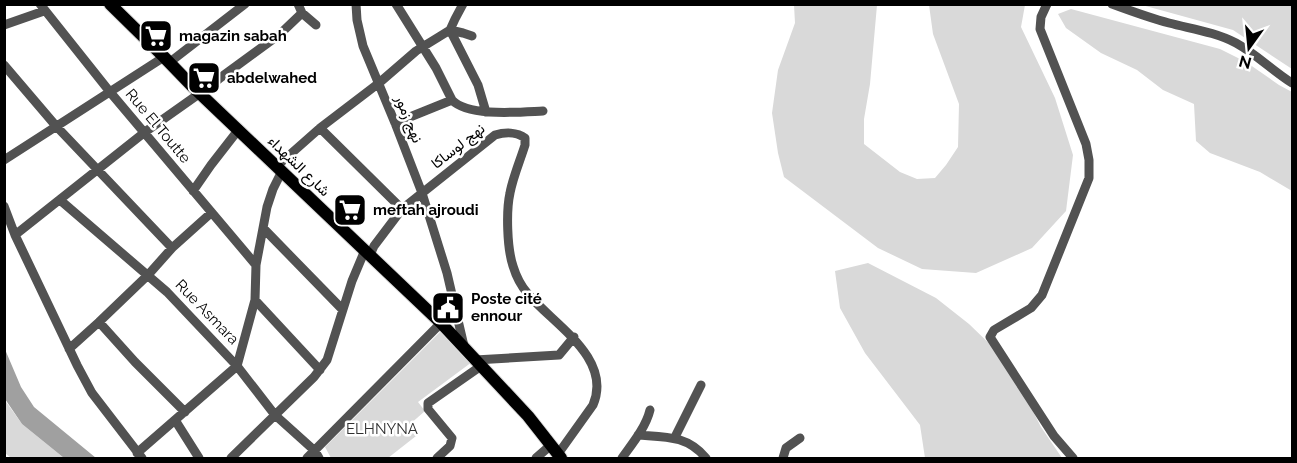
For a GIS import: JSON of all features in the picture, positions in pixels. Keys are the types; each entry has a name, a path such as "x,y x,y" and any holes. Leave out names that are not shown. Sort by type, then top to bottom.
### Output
{"main road":[{"name":"شارع الشهداء","path":"110,4 441,323 522,408 556,453"}],"street":[{"path":"4,160 110,92 167,60 245,4"},
{"name":"نهج زمور","path":"356,4 363,46 422,193 447,273 464,348"},
{"path":"396,4 436,68 452,100 459,106 486,112 543,111"},
{"path":"4,206 15,235 92,393 140,456 175,420 237,366 255,300 256,265 267,207 279,168 320,128 422,47 450,30 463,4"},
{"path":"1047,4 1041,17 1040,29 1086,144 1089,178 1042,295 1031,308 994,330 990,337 1054,436 1073,459"},
{"path":"1112,4 1235,42 1293,83"},
{"path":"4,25 42,8"},
{"name":"Rue El Toutte","path":"42,8 256,265"},
{"path":"15,235 145,132 201,94 280,34 300,9 316,25"},
{"path":"450,30 472,36"},
{"path":"450,30 478,85 486,112"},
{"path":"4,65 56,126 172,248"},
{"path":"395,123 452,100"},
{"path":"320,128 402,209"},
{"path":"193,191 239,129"},
{"name":"نهج لوساكا","path":"320,370 329,355 342,309 367,253 402,209 495,135 516,134 525,138 525,145 508,203 508,233 513,266 528,294 574,337 589,359 597,391 593,405 556,453 536,459"},
{"name":"Rue Asmara","path":"60,200 167,291 237,366 275,415 317,455"},
{"path":"69,349 211,213"},
{"path":"264,229 342,309"},
{"path":"231,459 320,370 255,300"},
{"path":"99,322 184,412"},
{"path":"307,459 317,455 441,323"},
{"path":"437,459 450,446 452,438 428,409 428,405 478,363 559,355 574,337"},
{"path":"675,437 701,385"},
{"path":"624,458 650,410"},
{"path":"175,420 199,459"},
{"path":"638,435 675,437 697,449 706,459"},
{"path":"783,459 786,448 800,438"}],"green space":[{"path":"794,5 877,5 870,84 864,119 864,144 900,172 917,179 935,178 958,147 959,104 933,34 929,5 1025,5 1021,27 1055,98 1073,155 1066,211 1032,248 976,273 922,269 878,248 784,177 772,113 778,70 795,23"},
{"path":"1142,5 1292,5 1292,69 1233,30"},
{"path":"1071,9 1220,49 1246,62 1292,92 1292,191 1260,172 1210,153 1196,141 1194,104 1163,90 1137,70 1101,53 1066,28 1058,14"},
{"path":"868,263 936,298 969,324 997,351 1020,386 1041,427 1062,458 925,458 920,425 865,353 840,308 835,271"},
{"name":"ELHNYNA","path":"441,331 472,362 418,402 425,411 409,425 416,436 388,458 331,458 325,447"},
{"path":"4,399 22,424 64,458 11,458 5,453"}],"shaded area":[{"path":"4,347 21,387 34,407 96,458 64,458 22,424 5,399"}],"place":[{"name":"magazin sabah","path":"156,36"},
{"name":"abdelwahed","path":"204,78"},
{"name":"meftah ajroudi","path":"350,210"},
{"name":"Poste cité ennour","path":"448,308"}]}
